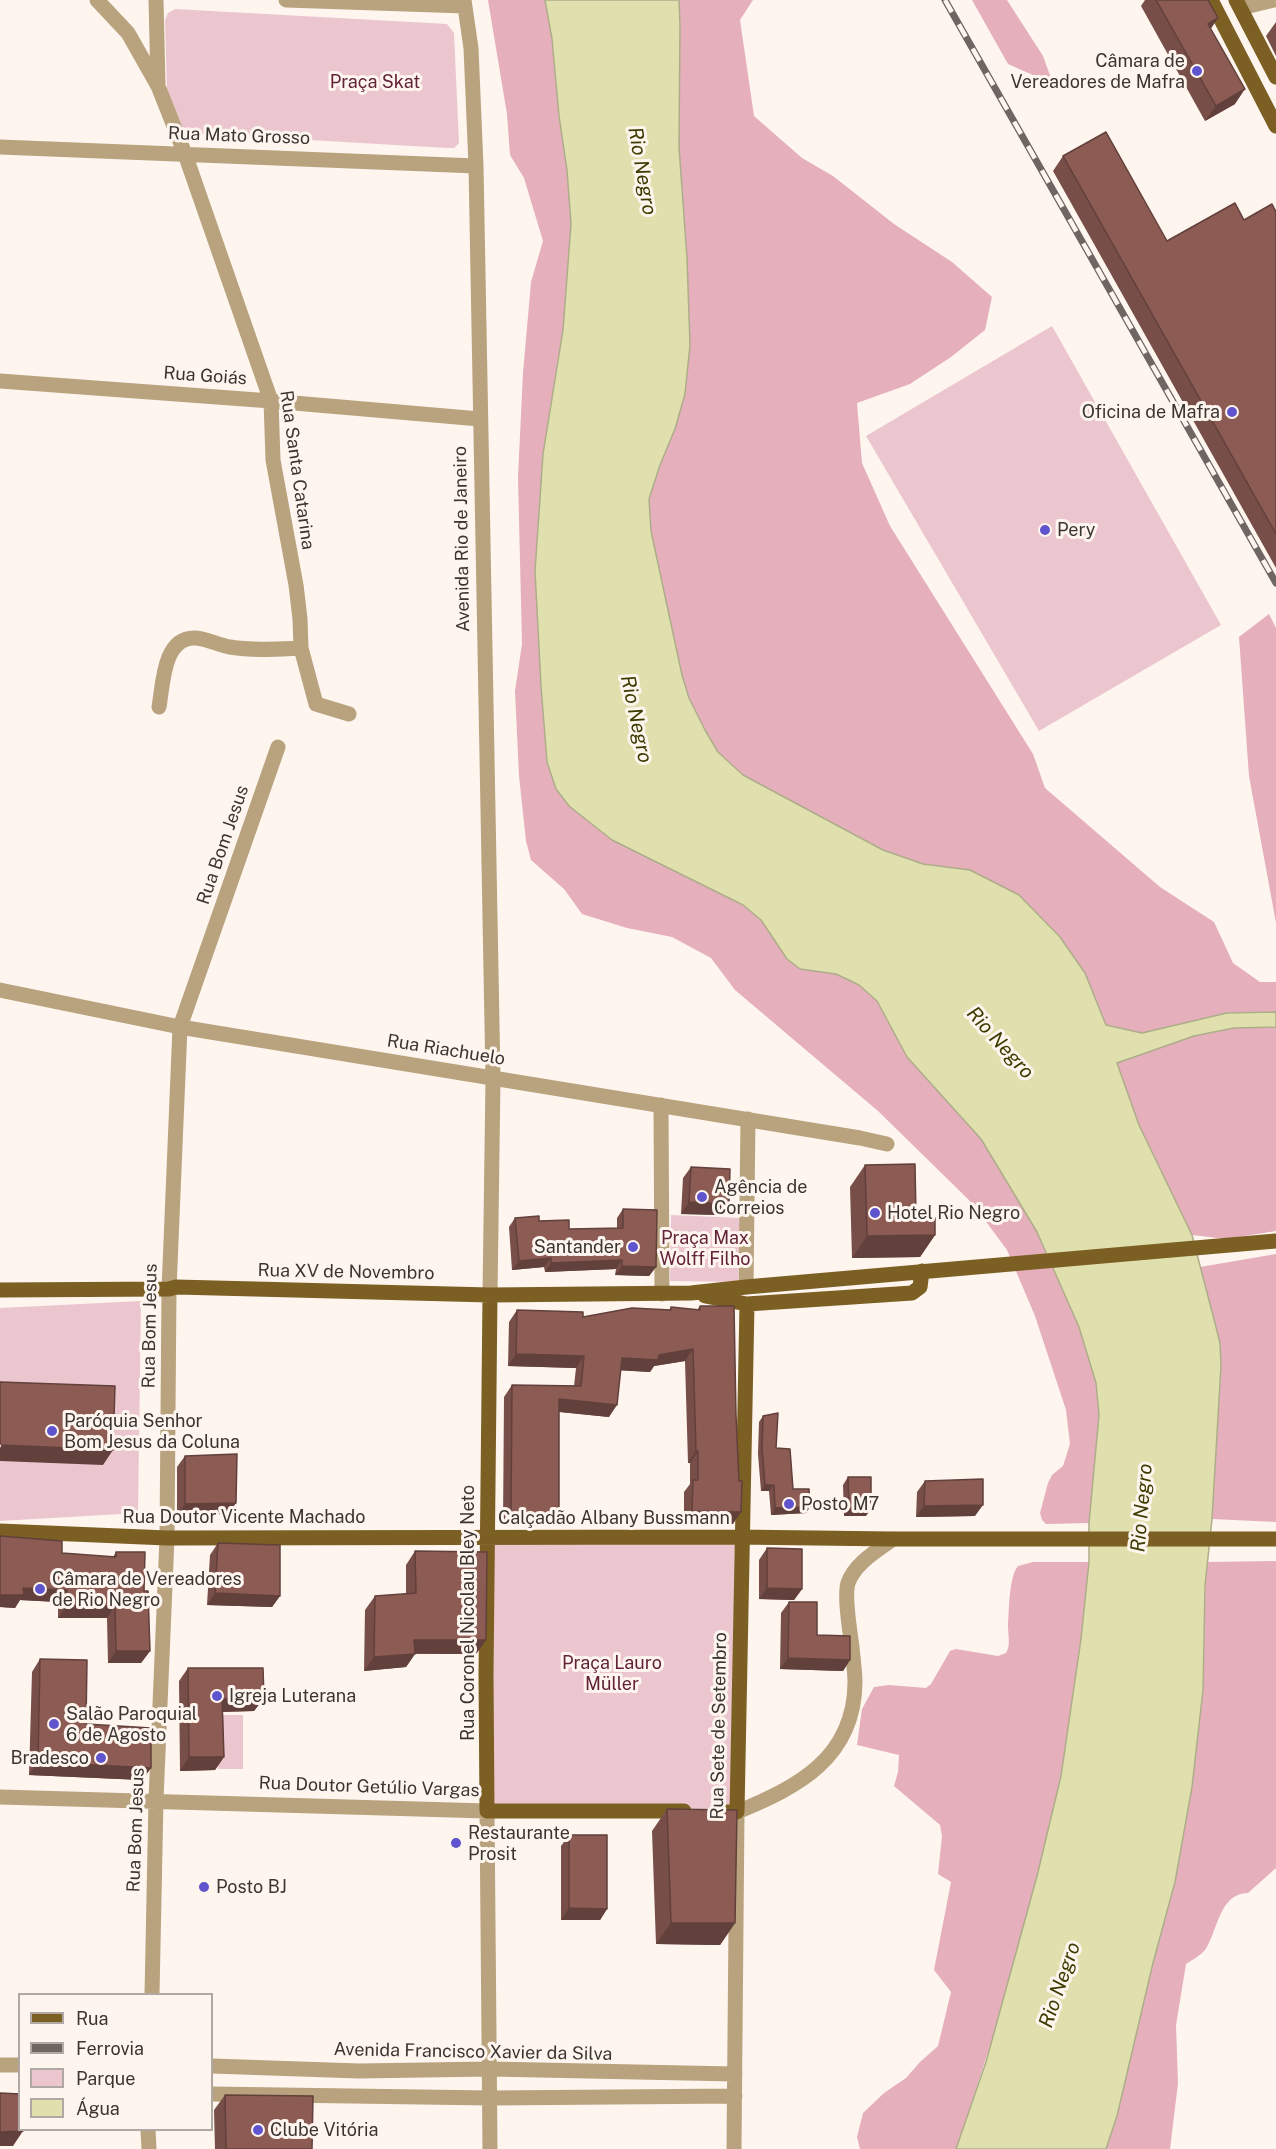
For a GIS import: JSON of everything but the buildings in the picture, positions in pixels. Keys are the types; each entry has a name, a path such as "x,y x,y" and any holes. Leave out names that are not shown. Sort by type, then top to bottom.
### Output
{"main road":[{"path":"1211,0 1276,126"},
{"path":"1238,4 1276,77"},
{"name":"Rua XV de Novembro","path":"0,1290 169,1289 176,1287 490,1295 691,1293 1276,1241"},
{"name":"Rua XV de Novembro","path":"691,1293 747,1304 912,1293 920,1287 922,1271"},
{"name":"Rua Coronel Nicolau Bley Neto","path":"487,1811 490,1295"},
{"name":"Rua Sete de Setembro","path":"737,1812 747,1304"},
{"name":"Rua Doutor Vicente Machado","path":"0,1531 167,1538 487,1538"},
{"path":"742,1537 1276,1539"},
{"name":"Calçadão Albany Bussmann","path":"487,1538 742,1537"},
{"name":"Rua Doutor Getúlio Vargas","path":"487,1811 737,1812"}],"street":[{"name":"Rua Santa Catarina","path":"97,0 128,33 158,86 185,153 271,401 273,460 296,585 301,648 316,704 349,714"},
{"name":"Rua Santa Catarina","path":"156,0 158,86"},
{"path":"286,0 464,3"},
{"path":"1238,4 1274,0"},
{"name":"Avenida Rio de Janeiro","path":"464,3 471,48 476,166 493,1078"},
{"name":"Rua Mato Grosso","path":"0,147 476,166"},
{"name":"Rua Goiás","path":"0,381 480,419"},
{"path":"159,707 168,656 178,643 192,638 231,647 301,648"},
{"name":"Rua Bom Jesus","path":"152,1993 156,1800 167,1538 169,1289 180,1027 278,747"},
{"name":"Rua Riachuelo","path":"0,990 180,1027 748,1119 887,1144"},
{"name":"Rua Coronel Nicolau Bley Neto","path":"490,1295 493,1078"},
{"path":"661,1105 662,1294"},
{"path":"746,1287 748,1119"},
{"path":"737,1812 771,1798 801,1780 823,1764 838,1743 851,1712 855,1684 848,1584 861,1563 893,1539"},
{"name":"Rua Doutor Getúlio Vargas","path":"0,1797 487,1811"},
{"name":"Rua Coronel Nicolau Bley Neto","path":"487,1811 490,2149"},
{"name":"Rua Sete de Setembro","path":"734,2149 737,1812"},
{"path":"0,2065 18,2065"},
{"name":"Avenida Francisco Xavier da Silva","path":"213,2066 359,2071 490,2069 735,2074"},
{"path":"357,2096 359,2071"},
{"path":"213,2094 491,2098 735,2096"},
{"path":"148,2131 148,2149"}],"green space":[{"name":"Praça Skat","path":"175,9 447,24 454,33 459,143 454,148 447,148 171,132 168,127 165,20 168,13"},
{"name":"Pery","path":"1052,326 1221,625 1039,731 866,436"},
{"name":"Praça Max Wolff Filho","path":"671,1215 741,1218 738,1282 670,1281"},
{"path":"141,1301 138,1513 0,1521 0,1308"},
{"name":"Praça Lauro Müller","path":"740,1538 735,1809 486,1807 489,1540"},
{"path":"218,1715 243,1715 243,1769 218,1769"}],"shaded area":[{"path":"488,0 545,0 552,39 559,116 567,170 571,224 563,330 543,454 535,571 547,762 556,789 612,840 743,905 761,920 787,959 800,969 836,974 859,985 877,1001 907,1057 981,1139 1037,1232 1079,1327 1096,1383 1099,1415 1089,1523 1046,1524 1042,1520 1040,1513 1048,1483 1052,1475 1063,1466 1070,1444 1066,1410 1035,1316 1007,1250 973,1204 878,1111 735,990 711,958 672,937 627,928 582,914 564,889 531,860 526,841 519,776 515,691 522,644 518,477 523,373 531,282 543,241 524,178 510,155 507,114"},
{"path":"679,0 753,0 740,20 754,116 802,158 833,176 894,224 952,262 992,297 985,330 951,357 910,384 857,403 862,463 890,526 1033,754 1045,788 1160,887 1214,922 1233,963 1260,982 1276,982 1276,1012 1227,1013 1142,1033 1106,1025 1085,973 970,870 923,864 883,850 743,775 718,752 705,730 689,698 682,675 651,531 649,498 675,429 685,394 690,345 687,258 679,147"},
{"path":"972,0 1007,0 1043,56 1053,84 1008,64"},
{"path":"1269,614 1276,628 1276,923 1249,776 1239,637"},
{"path":"1276,1027 1276,1231 1226,1239 1192,1235 1139,1125 1117,1063 1194,1036 1234,1028"},
{"path":"1276,1254 1276,1522 1212,1519 1221,1367 1220,1343 1200,1267"},
{"path":"1276,1561 1276,1868 1248,1893 1231,1899 1220,1914 1205,1950 1186,1964 1176,2025 1178,2083 1170,2149 1106,2149 1117,2116 1153,1963 1175,1882 1192,1787 1203,1690 1206,1562"},
{"path":"1033,1562 1089,1562 1078,1670 1065,1751 1039,1872 1001,2011 956,2149 860,2149 857,2137 863,2113 884,2093 906,2078 938,2046 951,1992 934,1970 951,1882 938,1874 942,1836 940,1825 894,1786 899,1755 857,1745 862,1709 874,1687 889,1685 926,1688 931,1684 950,1651 956,1649 998,1656 1006,1653 1009,1644 1009,1603 1013,1577 1018,1566"}],"water":[{"name":"Rio Negro","path":"545,0 679,0 679,147 687,258 690,345 685,394 675,429 649,499 651,531 682,675 689,698 718,752 743,775 883,850 923,864 970,870 1019,895 1060,937 1085,973 1106,1025 1142,1033 1227,1013 1276,1012 1276,1027 1234,1028 1194,1036 1117,1063 1139,1125 1192,1235 1220,1343 1221,1366 1212,1519 1205,1586 1203,1690 1192,1787 1175,1882 1153,1963 1117,2116 1106,2149 956,2149 986,2062 1037,1876 1061,1776 1081,1639 1089,1562 1089,1523 1099,1415 1096,1383 1079,1327 1037,1232 981,1139 907,1057 877,1001 859,985 836,974 800,969 787,959 761,920 743,905 612,840 569,806 556,789 547,762 535,571 543,454 563,330 571,224 552,39"}],"railway":[{"path":"945,0 1276,583"}],"place":[{"name":"Câmara de Vereadores de Mafra","path":"1197,71"},
{"name":"Oficina de Mafra","path":"1232,412"},
{"name":"Pery","path":"1045,530"},
{"name":"Agência de Correios","path":"702,1197"},
{"name":"Hotel Rio Negro","path":"875,1213"},
{"name":"Santander","path":"633,1247"},
{"name":"Paróquia Senhor Bom Jesus da Coluna","path":"52,1431"},
{"name":"Posto M7","path":"789,1504"},
{"name":"Câmara de Vereadores de Rio Negro","path":"40,1589"},
{"name":"Igreja Luterana","path":"217,1696"},
{"name":"Salão Paroquial 6 de Agosto","path":"54,1724"},
{"name":"Bradesco","path":"101,1758"},
{"name":"Restaurante Prosit","path":"456,1843"},
{"name":"Posto BJ","path":"204,1887"},
{"name":"Clube Vitória","path":"258,2130"}]}
